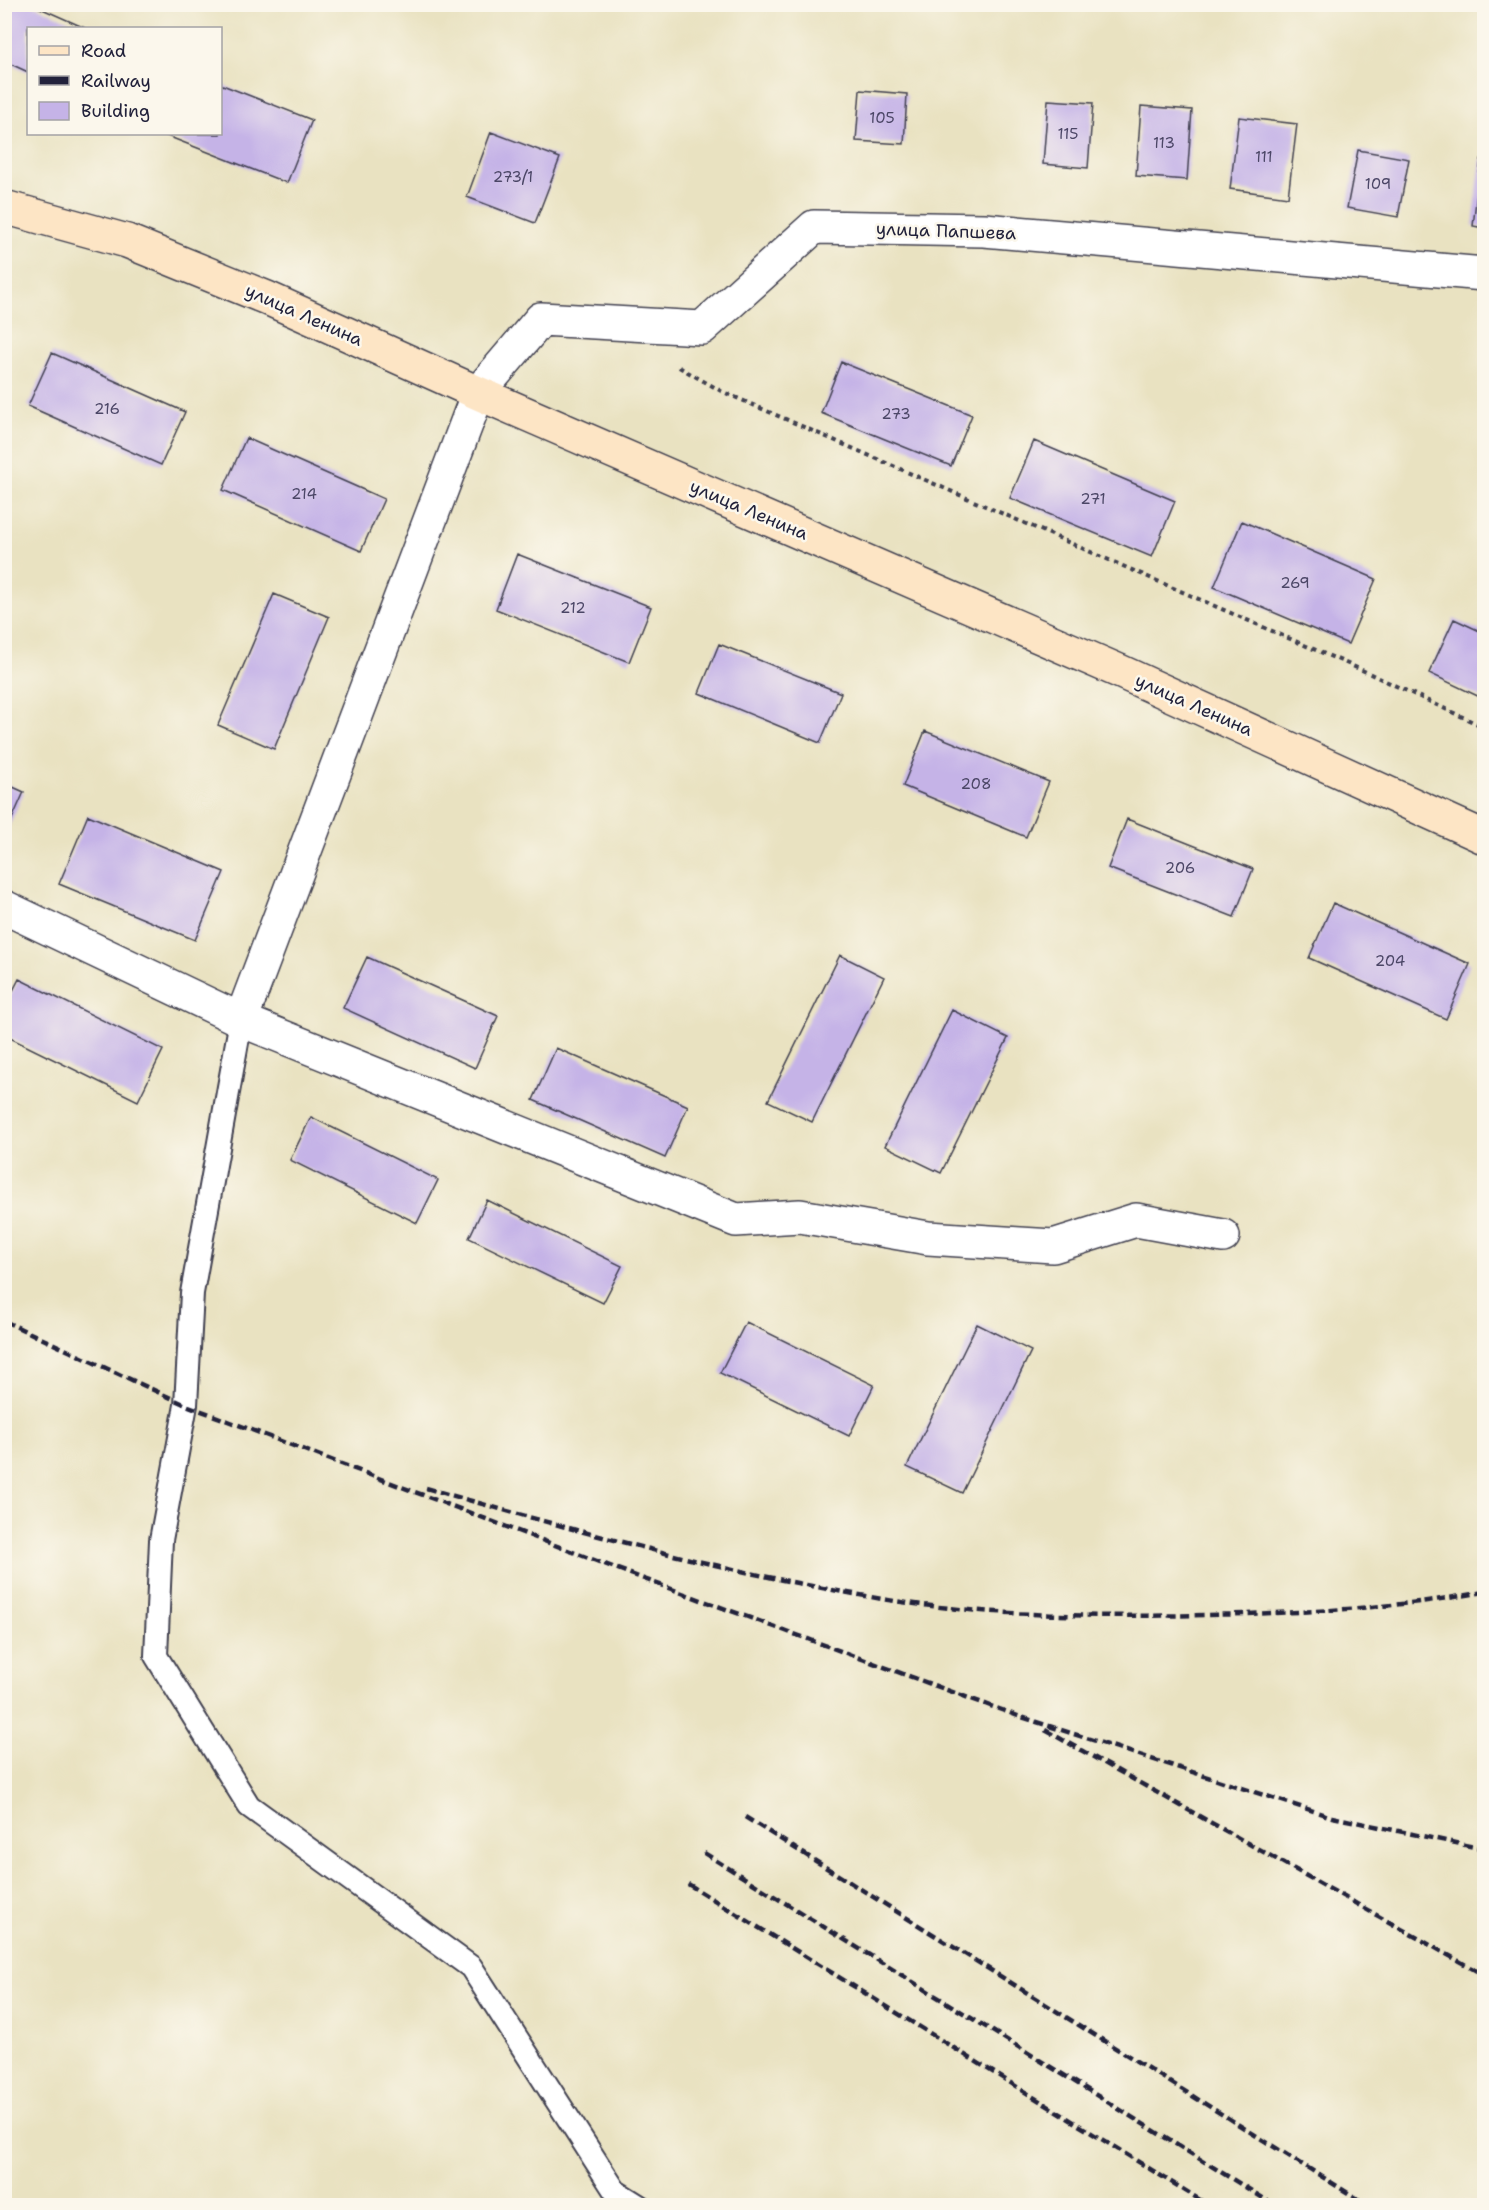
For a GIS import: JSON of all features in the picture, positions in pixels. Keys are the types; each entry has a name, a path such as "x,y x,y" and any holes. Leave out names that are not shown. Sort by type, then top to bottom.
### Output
{"main road":[{"name":"улица Ленина","path":"4,207 127,241 267,298 478,393 1119,671 1485,837"}],"street":[{"name":"улица Папшева","path":"478,393 542,319 702,328 814,227 984,230 1485,274"},
{"path":"242,1020 478,393"},
{"path":"4,907 242,1020 736,1220 800,1216 928,1239 1053,1246 1136,1220 1223,1236"}],"lane":[{"path":"242,1020 192,1293 186,1405 161,1540 156,1656 249,1806 471,1967 615,2191 639,2205"}],"path":[{"path":"672,363 721,391 1353,666 1485,727"}],"building":[{"path":"4,4 31,4 83,27 27,27 27,72 4,61"},
{"path":"222,85 312,120 287,183 165,135 222,135"},
{"path":"860,90 907,94 904,144 856,141"},
{"path":"1048,100 1093,103 1088,168 1043,164"},
{"path":"1141,106 1192,110 1187,180 1136,176"},
{"path":"1239,117 1297,124 1288,197 1230,189"},
{"path":"491,132 560,158 535,223 467,197"},
{"path":"1358,150 1409,159 1398,217 1347,208"},
{"path":"1481,159 1484,159 1484,228 1473,226"},
{"path":"52,353 185,412 161,465 28,406"},
{"path":"841,362 972,415 951,466 821,413"},
{"path":"246,438 384,499 361,551 223,490"},
{"path":"1034,441 1175,501 1152,557 1010,498"},
{"path":"1242,521 1376,579 1348,644 1214,587"},
{"path":"517,554 651,607 629,662 496,609"},
{"path":"274,594 329,617 274,749 218,725"},
{"path":"1454,619 1484,633 1484,699 1429,673"},
{"path":"719,644 841,693 820,743 699,693"},
{"path":"925,731 1049,782 1026,837 903,786"},
{"path":"4,783 24,792 4,837"},
{"path":"88,815 224,872 195,940 59,884"},
{"path":"1127,819 1253,869 1234,917 1108,868"},
{"path":"1333,903 1470,964 1446,1019 1309,958"},
{"path":"840,955 884,977 812,1122 768,1101"},
{"path":"367,957 498,1016 475,1068 343,1008"},
{"path":"19,979 163,1050 138,1101 4,1035 4,1008"},
{"path":"952,1010 1008,1038 941,1173 885,1146"},
{"path":"556,1048 688,1106 665,1158 533,1100"},
{"path":"311,1117 438,1180 417,1223 290,1160"},
{"path":"487,1200 622,1266 603,1303 469,1238"},
{"path":"746,1322 874,1385 849,1436 720,1373"},
{"path":"977,1324 1031,1351 962,1493 907,1467"}],"railway":[{"path":"4,1321 186,1405 644,1579 1018,1716 1332,1817 1484,1849"},
{"path":"426,1488 592,1534 759,1575 871,1597 954,1609 1080,1615 1240,1614 1380,1606 1484,1592"},
{"path":"1045,1730 1484,1975"},
{"path":"745,1817 1369,2206"},
{"path":"704,1853 1276,2206"},
{"path":"688,1884 1210,2206"}]}
